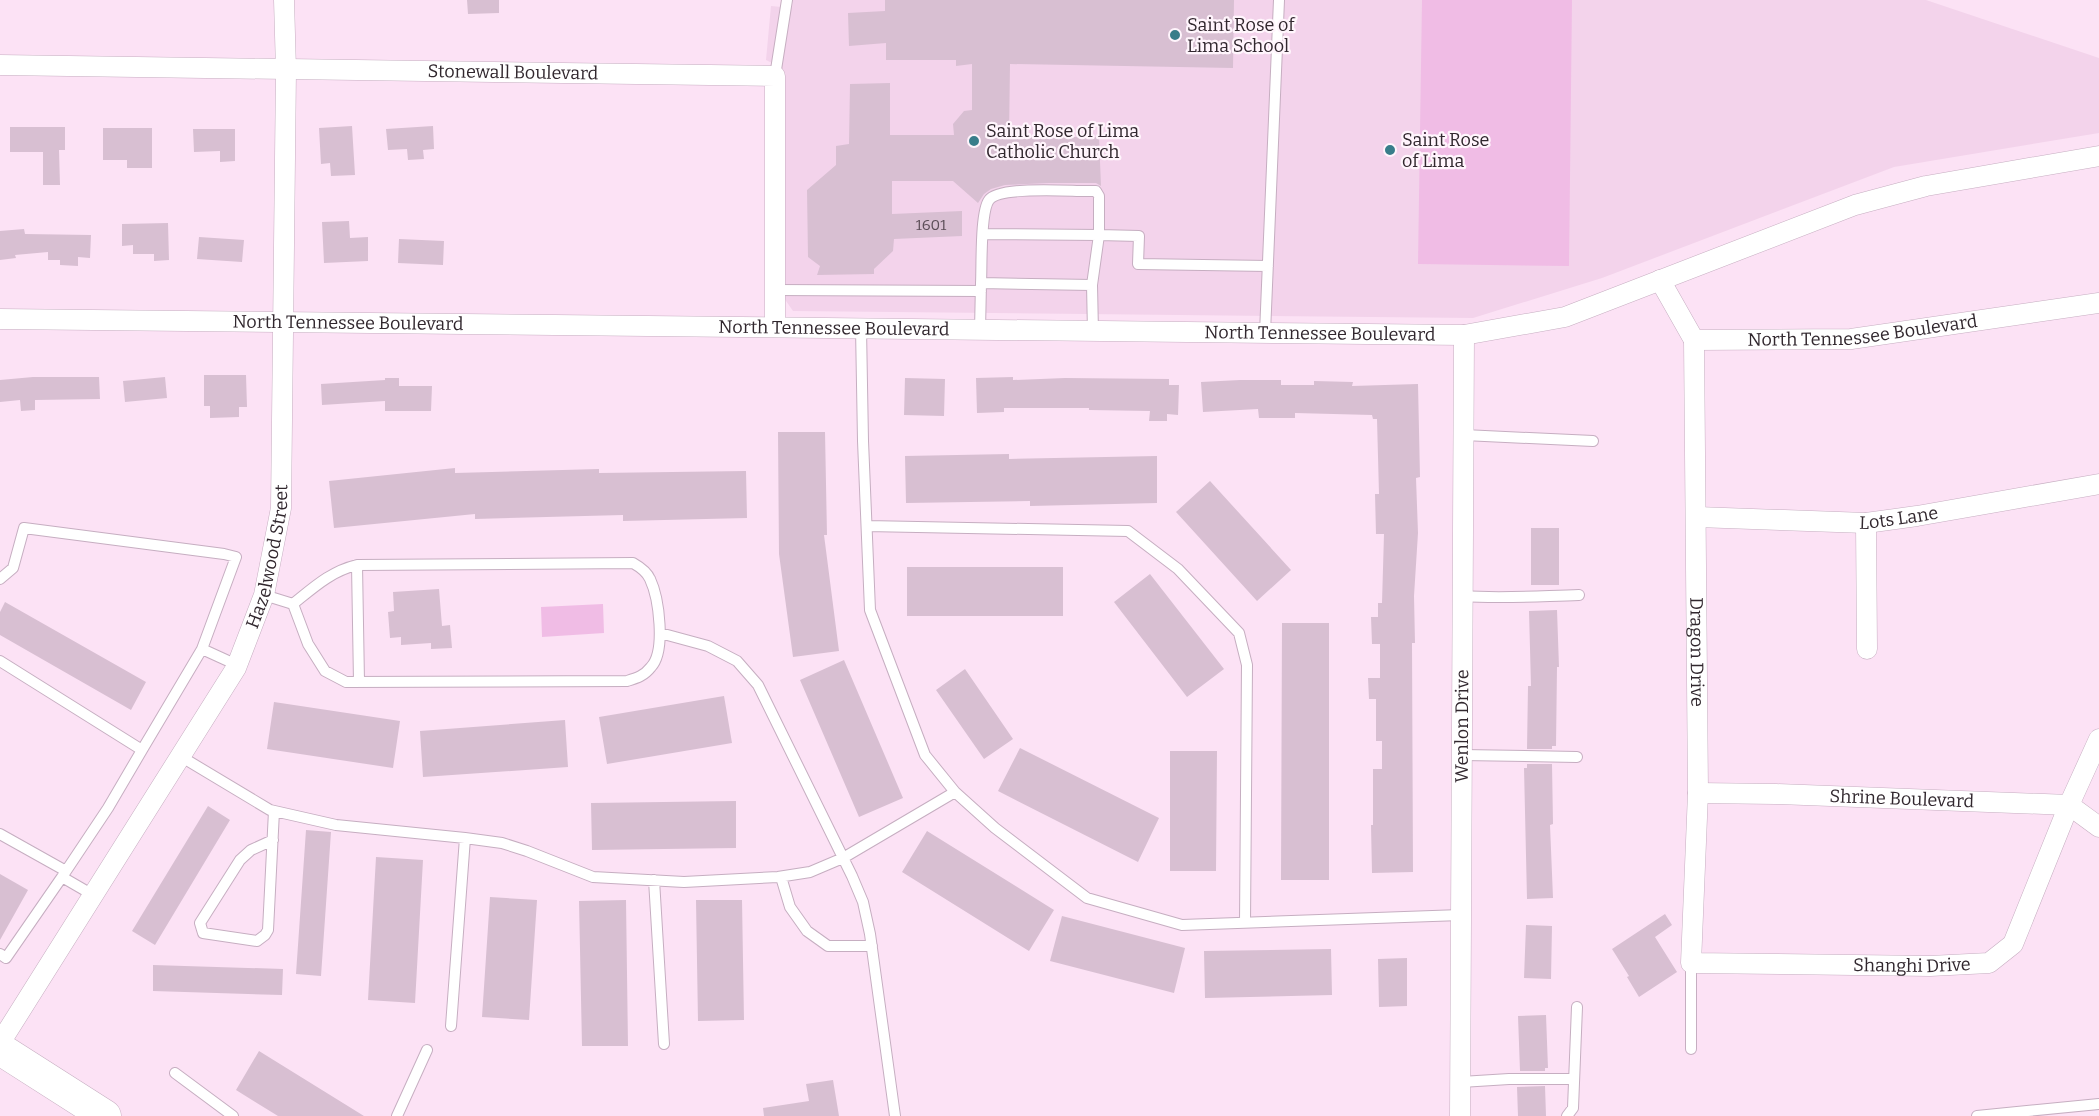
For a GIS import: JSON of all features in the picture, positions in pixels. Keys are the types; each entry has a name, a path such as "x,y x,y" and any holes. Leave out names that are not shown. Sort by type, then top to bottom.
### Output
{"main road":[{"path":"0,1049 105,1116"}],"street":[{"name":"Hazelwood Street","path":"0,1043 237,665 264,595 281,508 285,0"},
{"name":"Stonewall Boulevard","path":"0,65 775,76"},
{"path":"775,76 775,327"},
{"name":"North Tennessee Boulevard","path":"0,319 1464,335 1564,317 1855,205 1926,186 2099,156"},
{"path":"1660,279 1694,340"},
{"name":"North Tennessee Boulevard","path":"1694,340 1851,339 2099,303"},
{"name":"Wenlon Drive","path":"1460,1116 1464,335"},
{"name":"Dragon Drive","path":"1691,963 1698,793 1694,340"},
{"name":"Lots Lane","path":"1697,517 1866,523 2099,484"},
{"path":"1866,523 1867,649"},
{"name":"Shanghi Drive","path":"1691,963 1930,966 1989,963 2013,944 2069,805 2099,739"},
{"name":"Shrine Boulevard","path":"1698,793 2069,805"},
{"path":"2069,805 2099,827"}],"lane":[{"path":"775,76 787,0"},
{"path":"1265,333 1279,0"},
{"path":"980,330 984,212 988,200 994,195 1008,192 1096,191 1099,195 1099,235 1092,285 1093,332"},
{"path":"983,234 1139,236 1138,264 1268,266"},
{"path":"775,290 1092,285"},
{"path":"861,328 870,610 925,755 955,792 995,828 1087,898 1182,925 1461,915"},
{"path":"1464,435 1593,441"},
{"path":"867,526 1128,531 1178,569 1239,633 1247,665 1245,923"},
{"path":"0,579 13,568 24,528 236,557 202,649 108,808 6,958 0,954"},
{"path":"633,563 650,577 656,596 660,633 653,666 640,677 627,681 346,682 325,671 308,644 292,604 342,568 357,565 633,563"},
{"path":"357,565 359,682"},
{"path":"264,595 292,604"},
{"path":"1463,596 1491,598 1579,595"},
{"path":"660,633 708,646 736,661 758,685 843,858 863,902 872,946 895,1116"},
{"path":"202,649 237,665"},
{"path":"0,661 142,750"},
{"path":"1462,755 1577,757"},
{"path":"180,756 274,811 336,825 502,843 527,850 593,877 684,882 781,877 810,872 843,858 955,792"},
{"path":"273,840 251,850 240,860 200,922 203,933 257,941 266,935 268,930 273,840 274,811"},
{"path":"0,834 93,895"},
{"path":"451,1026 465,838"},
{"path":"781,877 790,907 807,931 828,946 872,946"},
{"path":"654,880 664,1044"},
{"path":"1690,1049 1691,963"},
{"path":"1567,1116 1573,1108 1577,1008"},
{"path":"397,1116 427,1050"},
{"path":"175,1073 233,1116"},
{"path":"1461,1082 1574,1079"},
{"path":"1977,1116 2027,1114 2099,1104"}],"shaded area":[{"name":"Saint Rose of Lima","path":"793,0 1926,0 2099,58 2099,133 1894,167 1602,278 1473,318 793,311 784,298 782,68 766,60 771,6 792,8"},
{"path":"1422,0 1572,0 1569,266 1418,264"},
{"path":"603,604 604,633 542,637 541,607"}],"building":[{"path":"467,0 499,0 499,13 468,14"},
{"name":"Saint Rose of Lima Catholic Church","path":"885,0 1234,0 1233,68 1010,64 1009,137 1099,137 1101,186 1096,183 1005,185 991,189 978,203 953,181 892,181 892,214 962,211 962,236 894,239 893,251 874,269 874,274 817,275 820,266 808,257 807,190 836,165 836,146 849,144 850,84 890,83 890,135 954,135 953,124 964,111 972,110 972,64 956,66 956,60 886,60 886,43 849,46 848,13 885,11"},
{"path":"352,126 355,175 331,176 330,163 321,164 319,128"},
{"path":"433,126 434,149 423,150 424,159 408,160 407,149 388,150 386,129"},
{"path":"10,127 65,127 65,150 59,150 60,185 43,185 43,152 10,152"},
{"path":"103,128 152,128 152,168 127,168 127,160 103,160"},
{"path":"193,129 235,129 235,161 220,162 220,151 194,152"},
{"path":"349,221 350,238 368,237 368,261 324,263 322,222"},
{"path":"168,223 169,260 154,261 154,254 133,254 133,245 122,246 122,224"},
{"path":"24,229 25,234 91,235 90,258 78,257 78,266 60,265 60,260 48,260 48,252 15,255 16,258 0,260 0,231"},
{"path":"199,237 244,240 242,262 197,259"},
{"path":"399,239 444,241 443,265 398,263"},
{"path":"204,375 246,375 247,407 239,407 239,417 210,418 210,406 204,406"},
{"path":"33,377 99,377 100,399 35,400 35,410 21,411 20,400 0,402 0,380"},
{"path":"165,377 167,398 125,402 123,381"},
{"path":"1013,377 1013,380 1169,379 1169,385 1179,385 1178,415 1167,414 1167,421 1149,421 1150,411 1089,410 1089,408 1004,408 1004,412 977,413 976,378"},
{"path":"385,378 399,378 399,386 432,386 431,411 385,411 385,401 322,405 321,384 385,380"},
{"path":"905,378 945,379 944,416 904,415"},
{"path":"1281,380 1281,385 1314,385 1314,381 1353,382 1352,386 1418,384 1420,477 1416,478 1418,533 1414,596 1415,643 1412,643 1413,872 1372,873 1373,769 1382,769 1382,741 1376,741 1376,699 1369,699 1368,678 1380,678 1380,644 1372,644 1371,617 1378,617 1378,603 1382,603 1384,534 1376,534 1375,494 1379,494 1377,419 1373,419 1372,415 1295,413 1295,418 1259,418 1258,409 1203,412 1201,382"},
{"path":"778,432 825,432 827,535 824,535 839,651 793,657 779,554"},
{"path":"1009,454 1009,459 1157,456 1157,503 1030,506 1030,501 906,503 905,456"},
{"path":"455,468 455,473 599,469 599,473 746,471 747,518 623,521 623,515 475,519 475,514 334,528 329,481"},
{"path":"1210,481 1291,570 1257,601 1176,512"},
{"path":"1531,528 1559,528 1559,585 1531,585"},
{"path":"907,567 1063,567 1063,616 907,616"},
{"path":"1150,574 1224,669 1187,697 1114,602"},
{"path":"439,589 442,626 450,625 452,648 431,649 431,643 401,645 401,637 390,638 388,612 394,611 393,592"},
{"path":"5,602 146,682 131,710 0,635 0,612"},
{"path":"1557,610 1559,667 1557,667 1556,746 1552,746 1552,749 1527,749 1528,686 1531,686 1529,611"},
{"path":"1282,623 1329,623 1329,880 1281,880"},
{"path":"844,660 903,798 859,817 800,680"},
{"path":"965,669 1013,739 984,759 936,690"},
{"path":"724,696 732,743 607,764 599,717"},
{"path":"274,702 400,721 393,768 267,749"},
{"path":"565,720 568,767 423,777 420,731"},
{"path":"1020,748 1159,818 1138,862 998,791"},
{"path":"1170,751 1217,751 1216,871 1170,871"},
{"path":"1527,764 1552,764 1553,824 1550,825 1553,898 1527,899 1524,768 1527,768"},
{"path":"736,801 736,848 592,850 591,803"},
{"path":"208,806 230,820 155,945 132,931"},
{"path":"306,830 331,832 321,976 296,974"},
{"path":"927,831 1054,910 1029,951 902,872"},
{"path":"376,857 423,860 415,1003 368,1000"},
{"path":"0,874 28,890 0,940"},
{"path":"490,897 537,900 529,1020 482,1017"},
{"path":"626,900 628,1046 582,1046 579,901"},
{"path":"696,900 742,900 744,1020 698,1021"},
{"path":"1665,914 1672,925 1655,937 1677,972 1639,997 1612,949"},
{"path":"1062,916 1185,948 1174,993 1050,961"},
{"path":"1526,925 1552,926 1551,979 1524,978"},
{"path":"1331,949 1332,995 1205,998 1204,951"},
{"path":"1407,958 1407,1006 1379,1007 1378,959"},
{"path":"153,965 283,969 282,995 153,991"},
{"path":"1546,1015 1548,1068 1545,1068 1545,1071 1520,1071 1518,1016"},
{"path":"259,1051 364,1116 278,1116 236,1090"},
{"path":"833,1080 839,1116 764,1116 763,1108 809,1101 806,1084"},
{"path":"1545,1086 1546,1116 1518,1116 1517,1087"}],"place":[{"name":"Saint Rose of Lima School","path":"1175,35"},
{"name":"Saint Rose of Lima Catholic Church","path":"974,141"},
{"name":"Saint Rose of Lima","path":"1390,150"}]}
